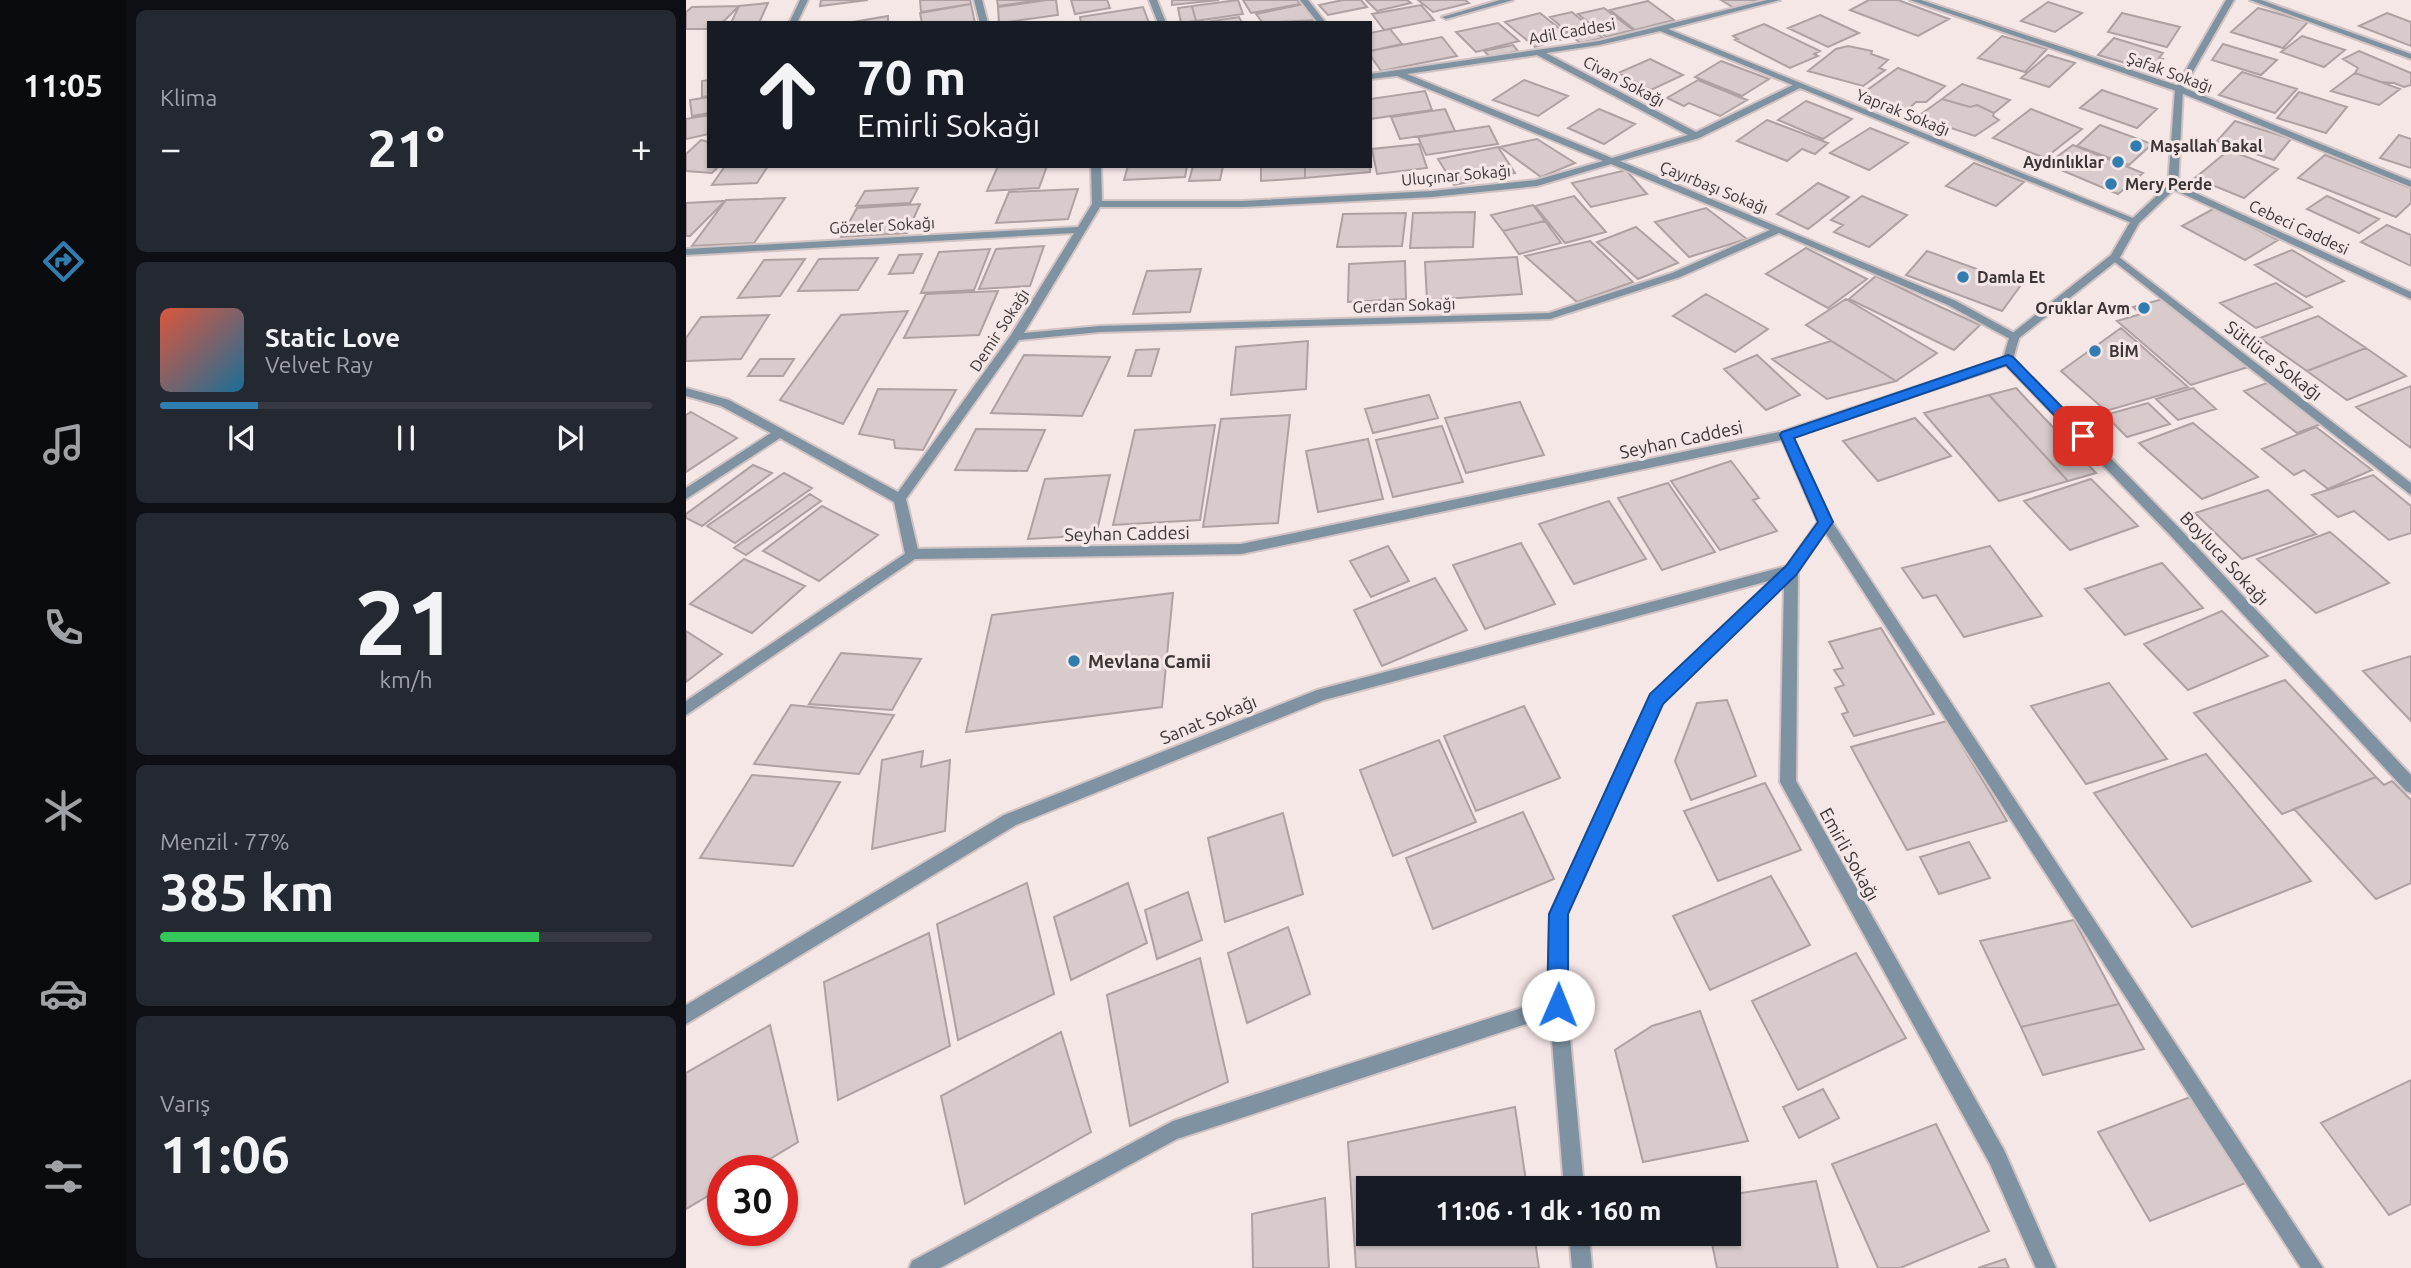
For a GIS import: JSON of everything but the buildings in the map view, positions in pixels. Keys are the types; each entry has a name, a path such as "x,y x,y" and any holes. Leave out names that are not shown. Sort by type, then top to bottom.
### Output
{"street":[{"path":"794,21 804,0"},
{"path":"978,0 983,21"},
{"path":"1153,0 1161,21"},
{"path":"1304,0 1320,21"},
{"path":"1446,17 1509,0"},
{"name":"Adil Caddesi","path":"1372,77 1599,43 1776,0"},
{"name":"Şafak Sokağı","path":"1914,0 2179,89 2411,184"},
{"path":"2008,360 2014,337 2115,257 2135,221 2173,186 2179,89 2230,0"},
{"path":"2254,0 2411,58"},
{"name":"Yaprak Sokağı","path":"1660,28 2135,221"},
{"name":"Civan Sokağı","path":"1538,52 1696,136"},
{"name":"Çayırbaşı Sokağı","path":"1398,73 1952,303 2014,337"},
{"name":"Uluçınar Sokağı","path":"1097,204 1242,204 1432,194 1537,183 1696,136 1799,85"},
{"path":"1096,168 1097,204"},
{"name":"Cebeci Caddesi","path":"2173,186 2411,296"},
{"name":"Demir Sokağı","path":"900,499 1016,337 1097,204"},
{"name":"Gözeler Sokağı","path":"686,252 1080,230"},
{"name":"Gerdan Sokağı","path":"1016,337 1100,329 1550,316 1676,275 1778,230"},
{"name":"Sütlüce Sokağı","path":"2115,257 2411,491"},
{"name":"Seyhan Caddesi","path":"912,554 1241,549 1786,435 2008,360"},
{"name":"Boyluca Sokağı","path":"2008,360 2176,533 2411,786"},
{"path":"686,392 725,403 900,499 912,554 686,709"},
{"path":"686,494 778,434"},
{"path":"1786,435 1825,522 2313,1268"},
{"path":"1573,1176 1558,1005 1558,914 1656,699 1791,570 1825,522"},
{"name":"Sanat Sokağı","path":"686,1015 1010,820 1322,694 1791,570"},
{"name":"Emirli Sokağı","path":"1791,570 1788,782 1997,1157 2046,1268"},
{"path":"919,1268 1173,1131 1558,1005"},
{"path":"1579,1246 1582,1268"}],"place":[{"name":"Maşallah Bakal","path":"2136,146"},
{"name":"Aydınlıklar","path":"2118,162"},
{"name":"Mery Perde","path":"2111,184"},
{"name":"Damla Et","path":"1963,277"},
{"name":"Oruklar Avm","path":"2144,308"},
{"name":"BİM","path":"2095,351"},
{"name":"Mevlana Camii","path":"1074,661"}],"route":[{"path":"1558,1005 1558,914 1656,699 1791,570 1825,522 1786,435 2008,360 2083,436"}]}
